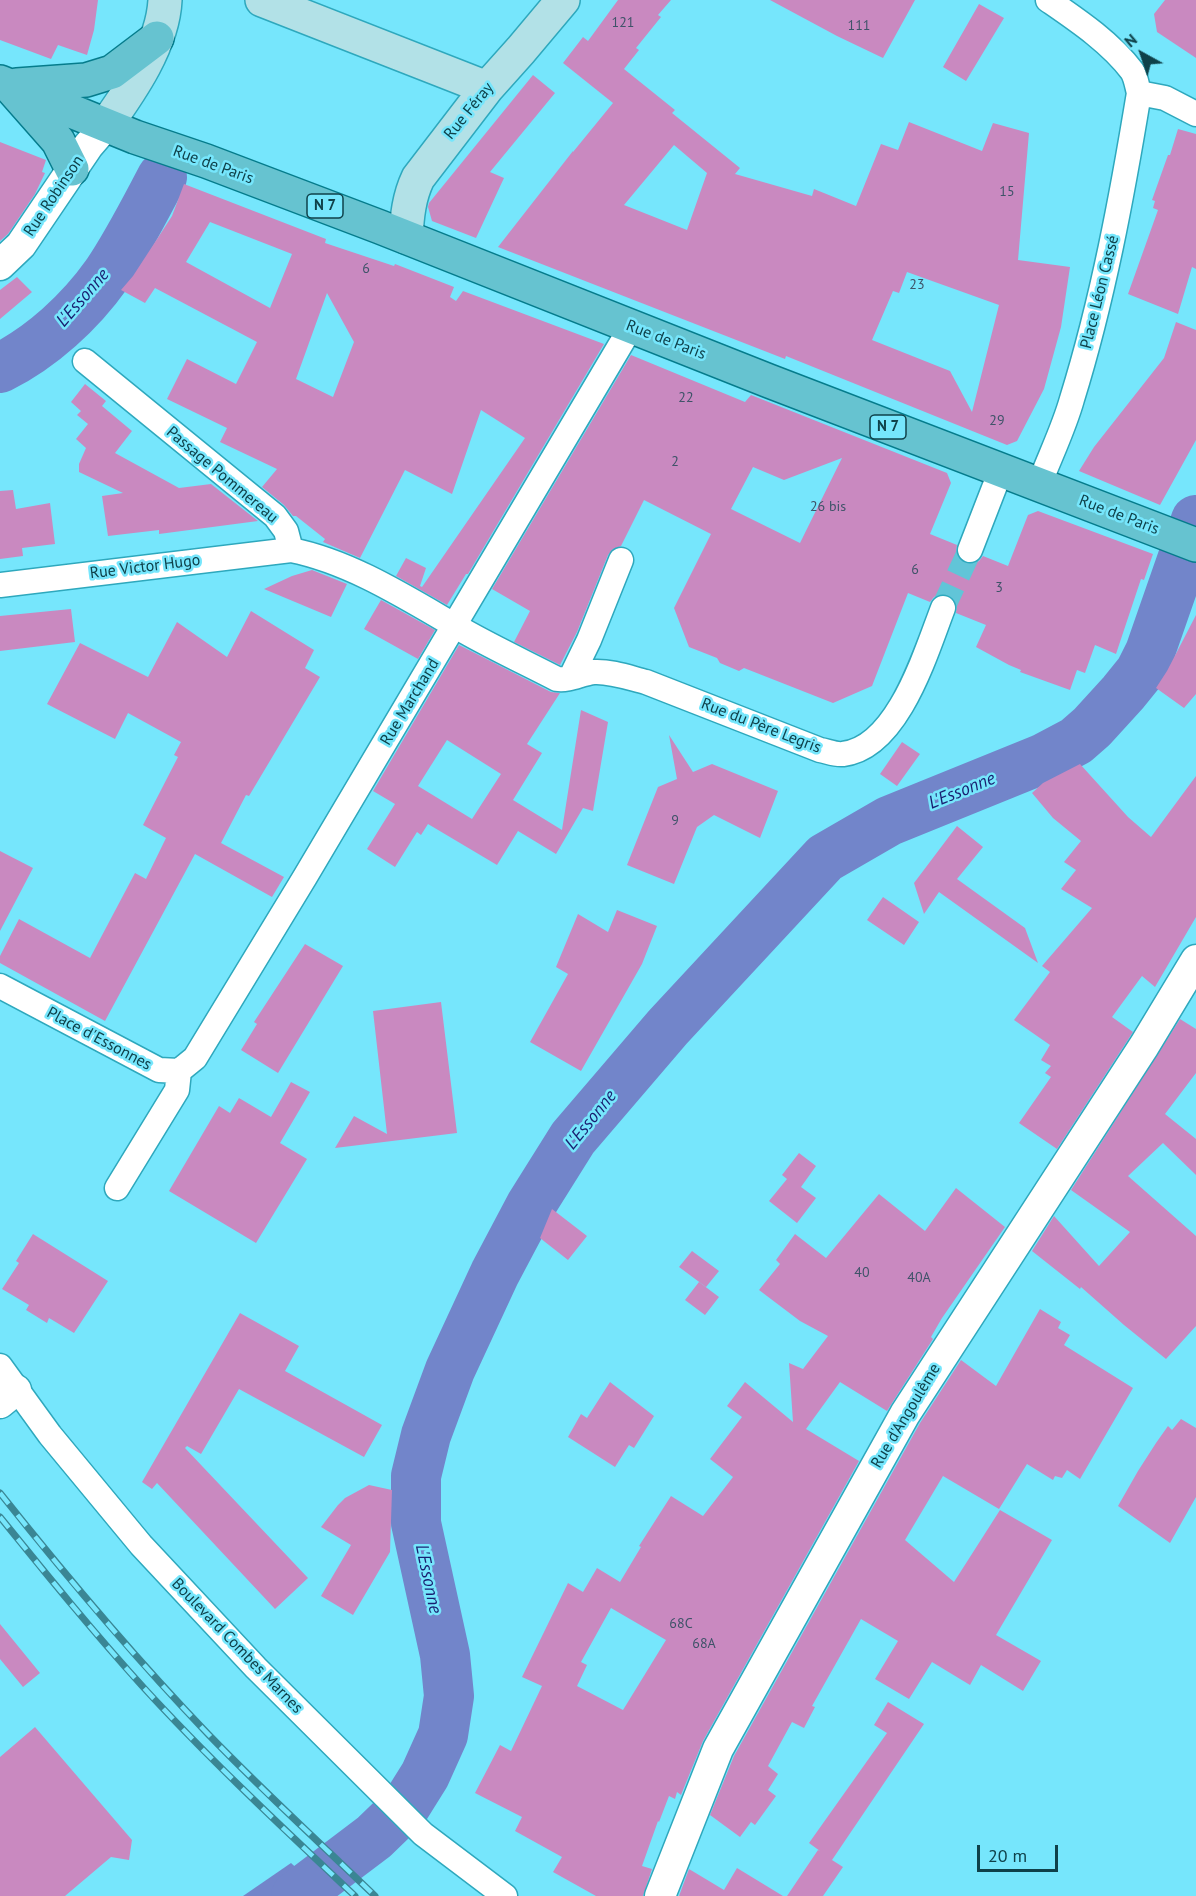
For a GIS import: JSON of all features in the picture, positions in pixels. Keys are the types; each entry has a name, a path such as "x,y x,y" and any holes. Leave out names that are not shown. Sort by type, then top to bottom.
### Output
{"main road":[{"path":"105,124 122,102 157,39 164,15 165,0"},
{"path":"262,0 487,88"},
{"name":"Rue Féray","path":"406,237 412,191 418,178 487,88 563,0"},
{"path":"5,84 86,80 112,72 157,39"},
{"path":"5,84 58,141 72,169"},
{"name":"N 7","path":"5,84 105,124"},
{"name":"Rue de Paris","path":"105,124 406,237 631,327 1196,545"}],"street":[{"path":"1049,1 1078,21 1112,51 1133,73 1140,93 1165,98 1196,114"},
{"name":"Place Léon Cassé","path":"1039,484 1072,400 1091,330 1116,230 1140,93"},
{"name":"Rue Robinson","path":"0,265 21,245 105,124"},
{"name":"Rue Marchand","path":"179,1071 195,1058 306,877 631,327"},
{"name":"Passage Pommereau","path":"85,361 275,516 286,531 291,549"},
{"path":"969,550 1001,470"},
{"path":"291,549 312,554 342,566 456,625"},
{"name":"Rue Victor Hugo","path":"0,585 291,549"},
{"path":"571,677 589,640 621,560"},
{"name":"Rue du Père Legris","path":"456,625 557,679 564,680 595,672 620,675 646,682 820,750 840,754 859,750 879,736 894,717 915,681 943,608"},
{"name":"Rue d'Angoulême","path":"660,1896 706,1777 723,1740 905,1414 1144,1046 1196,960"},
{"name":"Place d'Essonnes","path":"1,989 159,1070 179,1071"},
{"path":"117,1188 177,1090 179,1071"},
{"name":"Boulevard Combes Marnes","path":"5,1386 50,1435 141,1545 256,1668 423,1834 505,1896"}],"water":[{"path":"291,1863 327,1896 243,1896"}],"building":[{"path":"0,0 98,0 94,30 87,55 58,45 51,59 0,40"},
{"path":"618,0 671,0 658,15 661,17 636,48 639,50 624,69 675,110 672,113 740,168 735,174 812,196 814,189 856,206 881,144 898,150 909,122 982,151 993,123 1029,133 1018,260 1070,267 1061,327 1044,389 1017,441 1007,445 786,356 785,359 498,247 613,103 563,63 583,37 588,41","holes":["674,145 707,173 687,230 624,205","907,272 999,305 972,412 950,371 872,340 893,291 899,293"]},
{"path":"770,0 915,0 883,58"},
{"path":"1165,0 1196,0 1196,58 1157,32 1154,14"},
{"path":"979,4 1004,18 966,81 943,67"},
{"path":"533,75 555,93 490,172 504,178 476,238 432,221 429,203"},
{"path":"1178,129 1196,134 1196,269 1192,267 1178,314 1128,294 1158,210 1153,208 1155,201 1152,200"},
{"path":"0,142 46,160 42,172 45,173 35,194 8,234 0,241"},
{"path":"184,184 326,239 325,243 394,266 395,264 454,287 450,297 456,301 463,291 604,344 468,574 447,605 396,576 406,558 426,568 420,586 422,587 525,438 481,410 452,494 405,470 360,558 323,542 325,539 293,516 284,505 262,487 277,469 220,442 227,428 167,399 187,359 236,384 257,342 155,288 145,303 121,290 133,276 172,216","holes":["210,222 292,254 270,308 186,262","327,293 354,342 333,397 296,379"]},
{"path":"17,277 32,292 0,319 0,290"},
{"path":"1176,322 1196,330 1196,440 1160,505 1079,471 1094,447 1164,358"},
{"path":"631,355 745,402 751,395 947,473 951,483 930,534 957,545 956,552 965,563 973,564 983,556 1008,566 1028,515 1038,511 1153,554 1144,580 1141,579 1116,654 1095,645 1085,673 1077,670 1070,690 1020,672 1021,670 976,647 986,625 956,613 957,605 948,595 940,594 930,602 908,593 872,686 833,703 744,668 739,671 720,663 717,658 689,647 674,608 711,534 644,500 621,546 613,549 608,555 577,632 560,665 514,642 530,611 492,589","holes":["842,458 800,543 731,509 753,467 784,480"]},
{"path":"85,384 106,401 102,406 132,431 115,453 179,488 211,484 258,521 159,534 159,530 108,536 102,496 123,493 79,472 79,464 86,448 76,439 88,424 77,415 81,411 71,402"},
{"path":"13,490 16,509 50,503 55,544 22,548 23,556 0,559 0,491"},
{"path":"312,570 347,584 331,617 264,589 292,576"},
{"path":"381,600 435,630 418,659 364,629"},
{"path":"71,609 75,642 0,651 0,616"},
{"path":"251,611 314,650 305,668 320,677 249,796 246,795 221,843 284,877 272,897 195,854 105,1021 0,963 0,956 19,919 90,958 135,873 146,879 166,838 143,825 178,757 174,755 181,742 128,713 115,739 47,704 80,643 148,677 177,622 227,657"},
{"path":"1196,615 1196,694 1184,708 1156,688"},
{"path":"459,645 551,692 560,693 527,744 542,753 513,800 562,830 581,710 608,722 593,811 583,808 556,854 518,831 497,865 428,824 421,835 417,832 395,867 367,849 395,804 373,791","holes":["447,740 501,774 472,819 418,786"]},
{"path":"669,735 693,772 712,764 778,791 760,838 714,815 697,827 674,884 627,865 658,787 677,779"},
{"path":"902,742 920,754 897,786 880,774"},
{"path":"1080,764 1128,817 1151,837 1196,776 1196,917 1155,987 1142,976 1112,1017 1133,1032 1057,1149 1019,1123 1051,1077 1045,1073 1051,1066 1041,1060 1050,1045 1014,1020 1050,972 1042,966 1092,908 1061,889 1076,870 1064,862 1081,841 1053,818 1032,793 1043,783"},
{"path":"957,826 983,847 957,879 1025,928 1038,963 939,892 924,914 914,883"},
{"path":"0,851 33,868 0,931"},
{"path":"883,897 919,922 904,945 867,920"},
{"path":"617,910 657,926 642,964 581,1071 530,1042 568,974 556,967 578,914 608,932"},
{"path":"305,944 343,966 278,1073 241,1050 257,1024 254,1022"},
{"path":"441,1002 457,1133 335,1148 354,1116 387,1134 373,1011"},
{"path":"1180,1019 1196,1029 1196,1073 1165,1114 1196,1139 1196,1175 1163,1143 1128,1176 1196,1236 1196,1326 1166,1359 1081,1287 1080,1289 1032,1251 1054,1216 1099,1266 1130,1232 1071,1190"},
{"path":"291,1082 310,1092 280,1143 307,1159 256,1243 169,1191 219,1106 230,1113 239,1098 271,1117"},
{"path":"799,1153 816,1166 801,1187 816,1198 797,1223 769,1201 787,1179 782,1175"},
{"path":"956,1188 1005,1227 942,1318 931,1337 933,1339 887,1411 840,1382 806,1429 859,1461 703,1741 681,1795 677,1792 675,1799 669,1796 642,1866 652,1869 643,1896 596,1896 553,1872 562,1857 515,1831 522,1817 475,1793 500,1745 511,1751 542,1686 522,1677 568,1583 583,1592 597,1568 620,1582 641,1547 639,1546 671,1496 703,1516 733,1477 710,1459 742,1417 727,1406 745,1382 793,1422 789,1363 803,1369 828,1336 800,1321 759,1290 780,1264 776,1260 795,1234 826,1258 879,1194 925,1231","holes":["611,1608 666,1640 623,1710 577,1686 587,1665 581,1662"]},
{"path":"552,1209 587,1236 568,1260 540,1238"},
{"path":"33,1234 108,1281 74,1333 49,1318 47,1323 26,1310 29,1305 2,1289 19,1263 16,1261"},
{"path":"692,1251 719,1271 706,1287 679,1267"},
{"path":"699,1282 719,1297 705,1315 685,1300"},
{"path":"1040,1309 1061,1322 1058,1328 1070,1335 1064,1345 1133,1388 1080,1479 1067,1470 1062,1478 1055,1476 1053,1480 1027,1464 999,1509 943,1476 905,1540 954,1582 1000,1510 1052,1540 996,1635 1041,1661 1023,1691 981,1665 970,1685 932,1662 909,1699 875,1679 898,1641 861,1619 812,1706 815,1707 804,1728 792,1722 768,1766 778,1774 768,1790 776,1796 755,1825 751,1822 740,1837 710,1815 734,1756 920,1423 961,1360 996,1386"},
{"path":"240,1313 299,1346 285,1371 382,1425 364,1457 239,1389 201,1454 187,1446 185,1448 308,1578 275,1609 157,1483 152,1489 142,1482"},
{"path":"610,1382 654,1416 634,1448 629,1445 615,1467 568,1437 581,1414 587,1418"},
{"path":"1181,1419 1196,1428 1196,1497 1170,1543 1118,1506 1168,1426 1172,1430"},
{"path":"369,1485 392,1490 390,1552 353,1615 321,1596 351,1545 321,1527 345,1498"},
{"path":"0,1624 40,1673 23,1687 0,1659"},
{"path":"888,1702 924,1724 832,1860 843,1867 823,1896 787,1896 818,1850 820,1851 809,1843 887,1733 874,1725"},
{"path":"35,1727 132,1840 129,1860 111,1857 65,1896 0,1896 0,1757"},
{"path":"737,1868 783,1896 679,1896 689,1869 724,1890"}],"waterway":[{"name":"L'Essonne","path":"0,368 31,350 85,302 115,262 162,177"},
{"name":"L'Essonne","path":"296,1896 374,1837 405,1807 425,1775 443,1735 449,1696 445,1655 416,1523 416,1476 426,1435 450,1370 495,1273 531,1205 573,1138 668,1027 825,858 889,821 1042,759 1076,741 1092,727 1140,672 1150,652 1196,520"}],"tunnel":[{"path":"943,608 970,550"}],"railway":[{"path":"0,1493 101,1616 154,1676 249,1775 375,1896"},
{"path":"0,1517 89,1625 169,1715 355,1896"}]}
